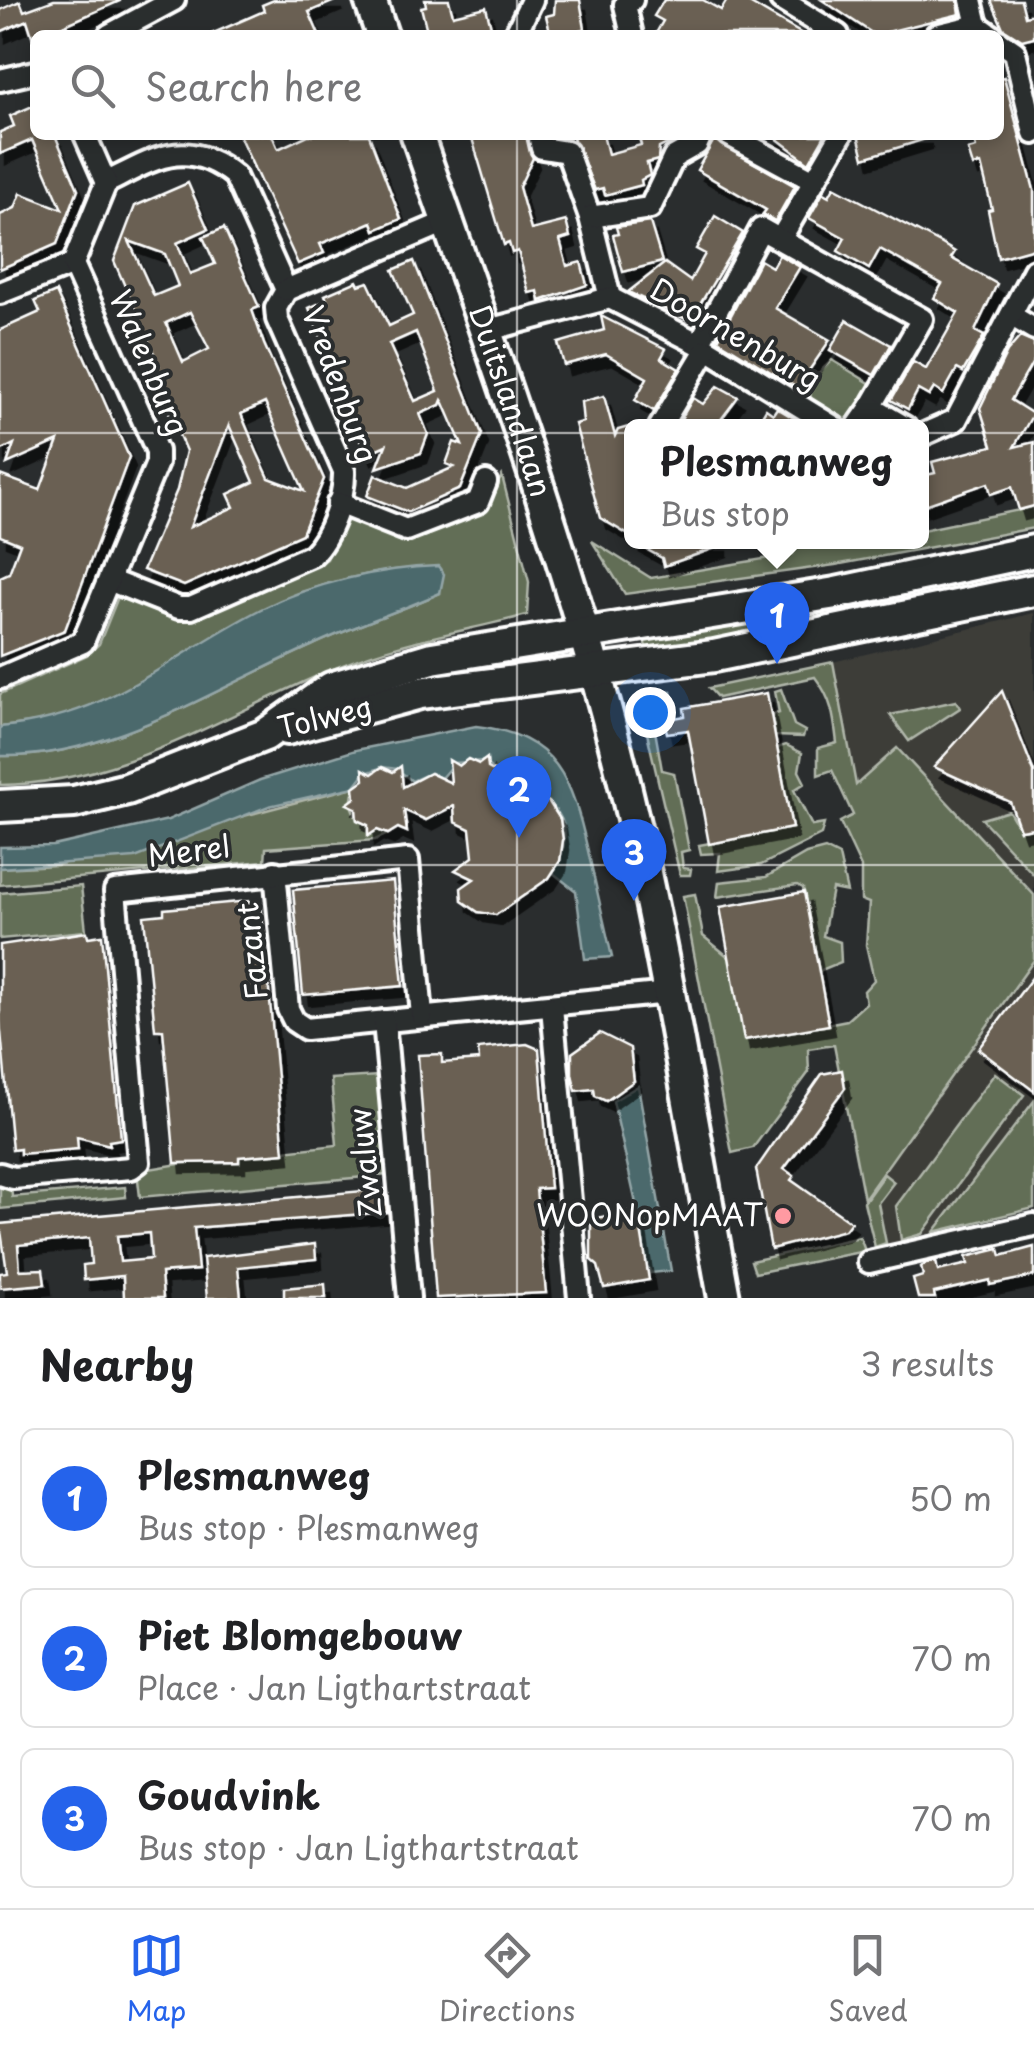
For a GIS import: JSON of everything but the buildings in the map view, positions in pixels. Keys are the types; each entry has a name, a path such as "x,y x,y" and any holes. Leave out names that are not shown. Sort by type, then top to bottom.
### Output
{"main road":[{"path":"370,0 380,30"},
{"name":"Duitslandlaan","path":"419,140 543,496 593,670 668,994 724,1298"},
{"name":"Tolweg","path":"255,739 331,688 432,658 836,593 1034,551"},
{"path":"986,562 994,601"},
{"name":"Tolweg","path":"0,806 74,802 126,789 255,739 420,693 714,656 1034,590"}],"street":[{"path":"123,0 132,22"},
{"path":"118,30 174,0"},
{"path":"517,30 532,0"},
{"path":"631,30 625,5 632,0"},
{"path":"971,0 984,30"},
{"path":"790,2 831,30"},
{"path":"1004,44 1015,52 1034,133"},
{"path":"0,80 30,73"},
{"path":"0,293 73,264 106,183 86,140"},
{"path":"540,140 542,148 567,152 590,217 610,298"},
{"path":"590,217 650,208 674,157 699,140"},
{"path":"738,140 814,182"},
{"path":"781,238 839,140"},
{"name":"Vredenburg","path":"106,183 169,152 222,166 235,176 286,290"},
{"name":"Vredenburg","path":"111,581 179,608 192,608 312,555 322,546 338,503 344,471 277,319 276,308 286,290 448,221"},
{"path":"664,419 762,228 922,319 863,419"},
{"name":"Walenburg","path":"0,678 83,642 157,463 156,450 73,264"},
{"path":"929,431 956,420 1034,270"},
{"name":"Doornenburg","path":"488,330 610,298 822,419"},
{"path":"1012,316 1034,329"},
{"path":"872,408 892,419"},
{"name":"Vredenburg","path":"338,503 406,530 478,502 486,482"},
{"name":"Merel","path":"0,1174 14,1178 52,1175 131,1168 139,1162 115,890 408,860 422,1016"},
{"name":"Fazant","path":"274,872 288,1006 294,1022 306,1028 384,1022"},
{"path":"384,1022 668,994"},
{"path":"552,1007 579,1298"},
{"name":"Zwaluw","path":"384,1022 409,1298"},
{"path":"869,1262 1034,1225"}],"shaded area":[{"path":"1034,613 1034,1208 875,1247 836,1047 901,1035 833,662"}],"green space":[{"path":"832,360 876,387 852,419 836,419 811,403 810,381"},
{"path":"502,476 529,582 527,615 365,657 176,742 91,772 0,785 0,756 41,754 121,734 327,639 440,593 438,567 393,570 325,585 281,600 240,621 96,706 61,718 0,727 0,694 87,655 99,644 118,597 162,612 200,617 327,559 344,518 411,541 480,514"},
{"path":"1034,507 1034,528 929,548 929,529"},
{"path":"592,541 651,578 793,554 796,549 921,549 625,594"},
{"path":"980,578 984,594 649,657 644,640"},
{"path":"833,662 856,785 897,748 1034,895 1034,960 864,1199 834,1045 808,1049 809,1072 753,1148 732,1153 683,896 695,894 703,936 730,958 745,1040 847,1020 866,1003 864,991 874,980 866,945 869,903 861,900 861,867 840,822 853,815 832,770 818,775 818,748 837,743 829,701 815,677 718,698 709,688"},
{"path":"781,689 794,725 805,731 803,737 775,736 772,715 779,713 775,691"},
{"path":"671,691 672,701 657,706 654,725 662,770 674,773 689,850 681,852 683,868 691,869 690,875 680,875 646,729 648,697"},
{"path":"956,701 960,708 909,741 890,715"},
{"path":"786,745 802,753 799,771 805,783 794,790 812,826 824,824 821,835 761,865 718,871 720,853 701,854 699,845 792,828 777,748"},
{"path":"354,787 351,805 357,820 388,834 375,840 266,848 265,861 0,885 0,868 57,865"},
{"path":"1009,811 1020,830 1034,828 1034,875 982,819"},
{"path":"825,849 839,856 847,892 832,889 823,936 840,942 841,962 819,971 803,888 797,885 717,897 719,882 766,877 806,854"},
{"path":"81,886 86,931 0,939 0,893"},
{"path":"995,1073 1024,1095 922,1234 901,1240 896,1206"},
{"path":"378,1076 387,1175 140,1197 137,1171 215,1158 217,1164 238,1162 239,1156 337,1145 331,1079"},
{"path":"1034,1101 1034,1208 934,1232"},
{"path":"884,1174 894,1182 878,1203 886,1243 875,1247 864,1202"},
{"path":"11,1184 12,1197 125,1187 126,1197 0,1209 0,1185"},
{"path":"860,1237 865,1251 755,1273 751,1261"}],"water":[{"path":"438,566 444,574 440,593 327,639 160,718 81,746 41,754 0,756 0,727 40,721 108,698 281,600 347,578"},
{"path":"476,726 525,739 543,751 567,783 582,826 612,957 585,959 576,891 553,873 563,848 564,828 558,813 546,801 483,761 454,763 441,778 430,773 412,781 397,769 382,767 364,774 354,787 269,806 135,858 0,868 0,847 53,846 168,820 260,780 356,750"},
{"path":"638,1086 671,1271 651,1273 643,1255 639,1217 613,1101"}],"place":[{"name":"Plesmanweg","path":"777,664"},
{"name":"Piet Blomgebouw","path":"519,838"},
{"name":"Goudvink","path":"634,901"},
{"name":"WOONopMAAT","path":"783,1216"}]}
